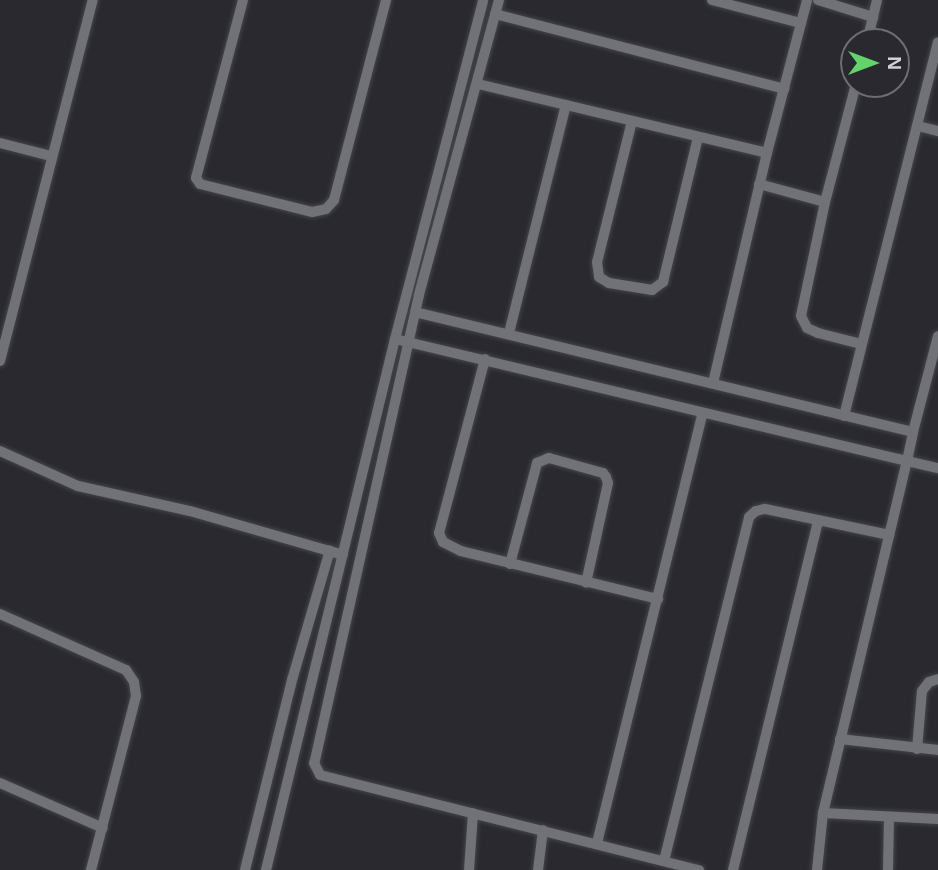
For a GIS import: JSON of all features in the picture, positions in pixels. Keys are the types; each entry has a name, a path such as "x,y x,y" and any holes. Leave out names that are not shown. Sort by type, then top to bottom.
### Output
{"street":[{"path":"0,361 93,0"},
{"path":"243,0 196,178 200,184 312,212 326,209 334,200 386,0"},
{"path":"266,870 395,339 483,0"},
{"path":"499,0 415,312 314,763 320,775 698,870"},
{"path":"712,0 801,23"},
{"path":"713,383 767,153 807,0"},
{"path":"818,0 873,17"},
{"path":"870,28 877,0"},
{"path":"495,15 784,89"},
{"path":"844,416 938,43"},
{"path":"478,84 767,153"},
{"path":"852,98 825,202 801,312 807,328 861,344"},
{"path":"509,333 566,105"},
{"path":"632,121 597,262 599,276 609,283 652,290 663,282 698,137"},
{"path":"918,125 938,131"},
{"path":"0,143 51,156"},
{"path":"760,184 825,202"},
{"path":"415,312 913,432"},
{"path":"817,870 823,813 839,739 938,337"},
{"path":"395,339 938,468"},
{"path":"485,359 439,533 450,548 657,599"},
{"path":"597,843 703,413"},
{"path":"0,451 78,486 190,511 343,555"},
{"path":"510,564 537,463 549,458 603,473 608,483 586,583"},
{"path":"664,860 749,517 756,511 765,509 889,535"},
{"path":"733,870 818,520"},
{"path":"245,870 292,680 330,550"},
{"path":"0,614 126,670 134,682 136,696 91,870"},
{"path":"917,749 922,691 929,682 938,679"},
{"path":"839,739 938,750"},
{"path":"293,759 314,763"},
{"path":"0,783 103,828"},
{"path":"469,870 473,813"},
{"path":"823,813 889,819 938,819"},
{"path":"888,870 889,819"},
{"path":"538,870 542,830"}]}
